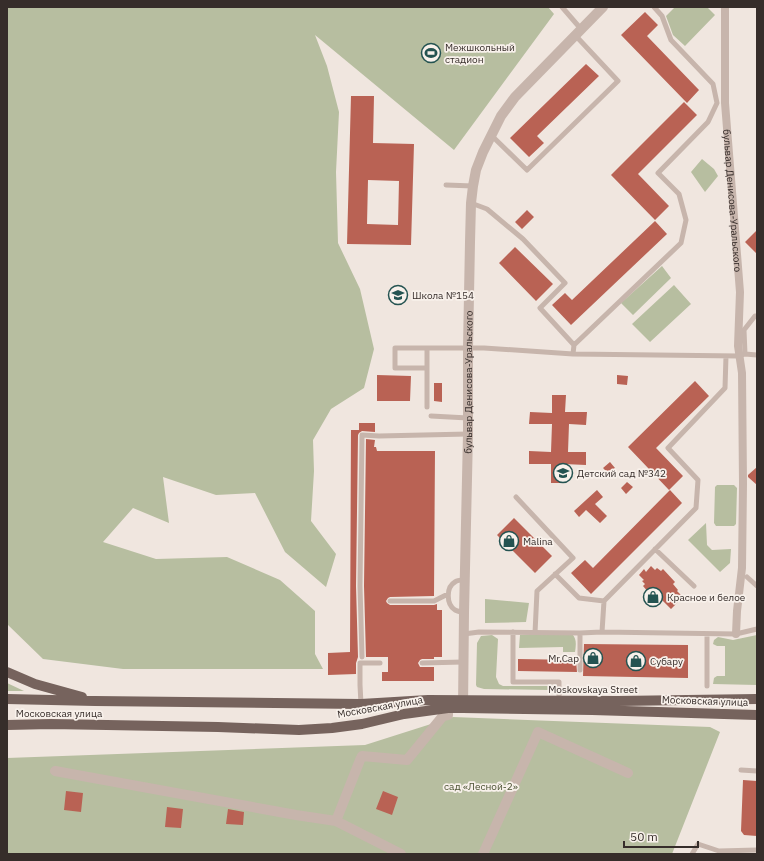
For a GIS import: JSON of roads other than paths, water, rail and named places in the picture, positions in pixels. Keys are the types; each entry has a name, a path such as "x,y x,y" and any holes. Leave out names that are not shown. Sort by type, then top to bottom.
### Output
{"main road":[{"path":"7,672 35,684 95,701"},
{"name":"Московская улица","path":"7,699 361,704 428,700 463,704 592,710 757,715"},
{"name":"Moskovskaya Street","path":"463,704 559,701 757,699"},
{"name":"Московская улица","path":"7,725 51,724 194,726 299,730 362,724 404,714 448,708 463,704"}],"street":[{"name":"бульвар Денисова-Уральского","path":"463,704 471,203 476,170 491,134 501,116 515,97 603,7"},
{"name":"бульвар Денисова-Уральского","path":"725,7 725,103 740,292 738,346 742,355 744,494 742,568 736,634"},
{"path":"336,821 362,756 407,760 443,716 448,715 448,708"},
{"path":"484,854 538,732 628,773"},
{"path":"55,772 336,821 401,854"}],"lane":[{"path":"491,134 527,170 618,81 578,32 562,7"},
{"path":"573,354 574,345 681,243 686,220 679,194 658,173 708,122 717,103 713,84 671,40 662,16 654,7"},
{"path":"446,185 473,186"},
{"path":"471,203 487,210 523,239 565,283 540,308 574,345"},
{"path":"742,355 744,330 757,316"},
{"path":"427,368 395,368 395,348 484,348 573,354 757,355"},
{"path":"427,348 427,408"},
{"path":"602,632 604,601 696,508 698,480 668,448 725,388 726,356"},
{"path":"431,416 468,418"},
{"path":"362,657 360,578 362,435 468,434"},
{"path":"516,497 573,558 536,591 535,633"},
{"path":"655,549 694,586"},
{"path":"555,574 579,598 604,601"},
{"path":"747,577 757,586"},
{"path":"464,580 455,582 450,587 448,594 449,602 454,610 464,613"},
{"path":"390,601 434,601 448,594"},
{"path":"464,634 479,632 602,632 736,634 757,629"},
{"path":"513,632 513,682 559,682 559,701"},
{"path":"580,633 580,670"},
{"path":"707,634 707,686"},
{"path":"422,663 463,662"},
{"path":"361,704 360,663 380,663"},
{"path":"741,770 757,771"},
{"path":"692,854 698,844 719,852 757,850"}],"place":[{"name":"Межшкольный стадион","path":"431,53"},
{"name":"Школа №154","path":"398,295"},
{"name":"Детский сад №342","path":"563,473"},
{"name":"Malina","path":"509,541"},
{"name":"Красное и белое","path":"653,597"},
{"name":"Mr.Cap","path":"593,658"},
{"name":"Субару","path":"636,661"}],"park label":[{"name":"сад «Лесной-2»","path":"481,786"}]}
